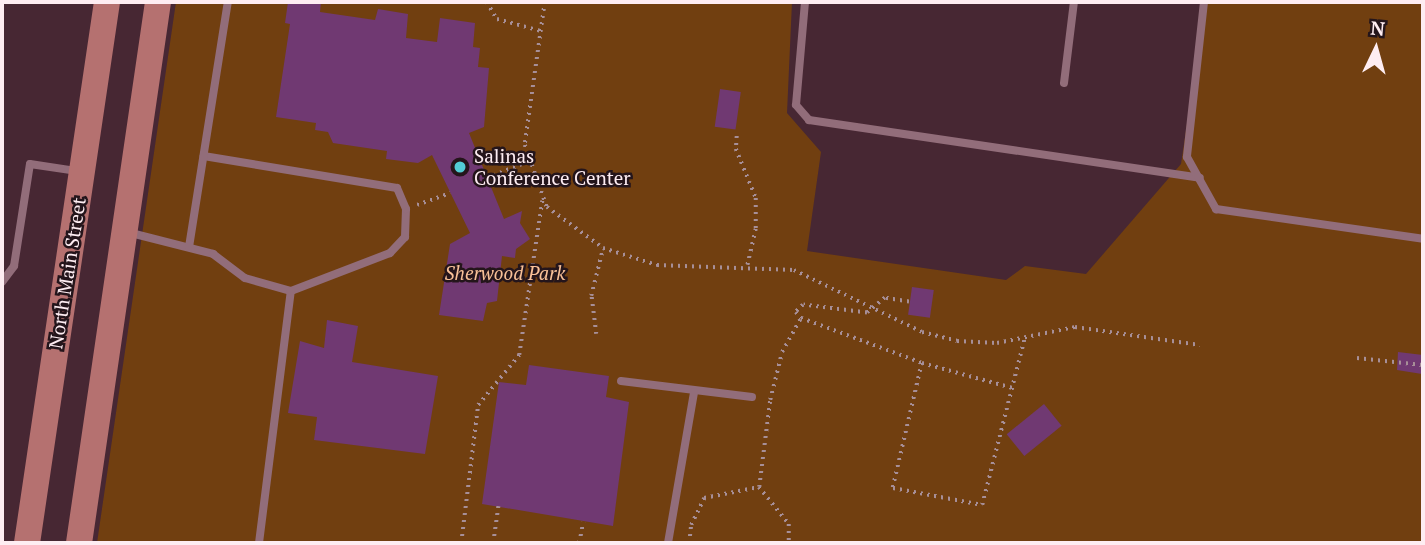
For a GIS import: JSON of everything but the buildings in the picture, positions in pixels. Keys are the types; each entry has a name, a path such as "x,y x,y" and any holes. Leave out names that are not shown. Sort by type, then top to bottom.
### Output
{"main road":[{"name":"North Main Street","path":"27,543 107,2"},
{"path":"79,543 158,2"}],"lane":[{"path":"189,247 228,2"},
{"path":"805,2 796,106 809,120 1200,178"},
{"path":"1064,83 1074,2"},
{"path":"1204,2 1187,157 1216,209 1423,239"},
{"path":"124,232 213,254 245,278 291,291 390,253 405,237 406,209 397,188 204,156"},
{"path":"2,282 14,266 30,164 82,172"},
{"path":"260,543 291,291"},
{"path":"621,381 751,397"},
{"path":"668,543 694,392"}],"path":[{"path":"487,2 497,19 541,32"},
{"path":"461,543 478,405 519,355 542,201 525,145 545,2"},
{"path":"737,136 736,149 756,198 756,229 748,266"},
{"path":"487,178 529,161"},
{"path":"406,209 450,192"},
{"path":"542,201 603,248 657,265 748,266 794,270 922,332 957,341 985,345 1076,327 1200,345"},
{"path":"596,334 592,296 603,248"},
{"path":"909,302 885,298 872,306 867,313 803,305 796,309 801,318 922,363 1013,388"},
{"path":"789,543 789,524 759,487 770,400 782,352 801,318"},
{"path":"922,363 893,488 982,505 1025,336"},
{"path":"1357,358 1423,365"},
{"path":"689,543 691,525 704,498 759,487"},
{"path":"493,543 498,506"},
{"path":"579,543 583,522"}],"green space":[{"name":"Sherwood Park","path":"176,2 792,2 787,113 821,152 807,251 1006,280 1025,266 1086,274 1181,164 1205,2 1423,2 1423,543 97,543"}],"place":[{"name":"Salinas Conference Center","path":"460,167"}]}
